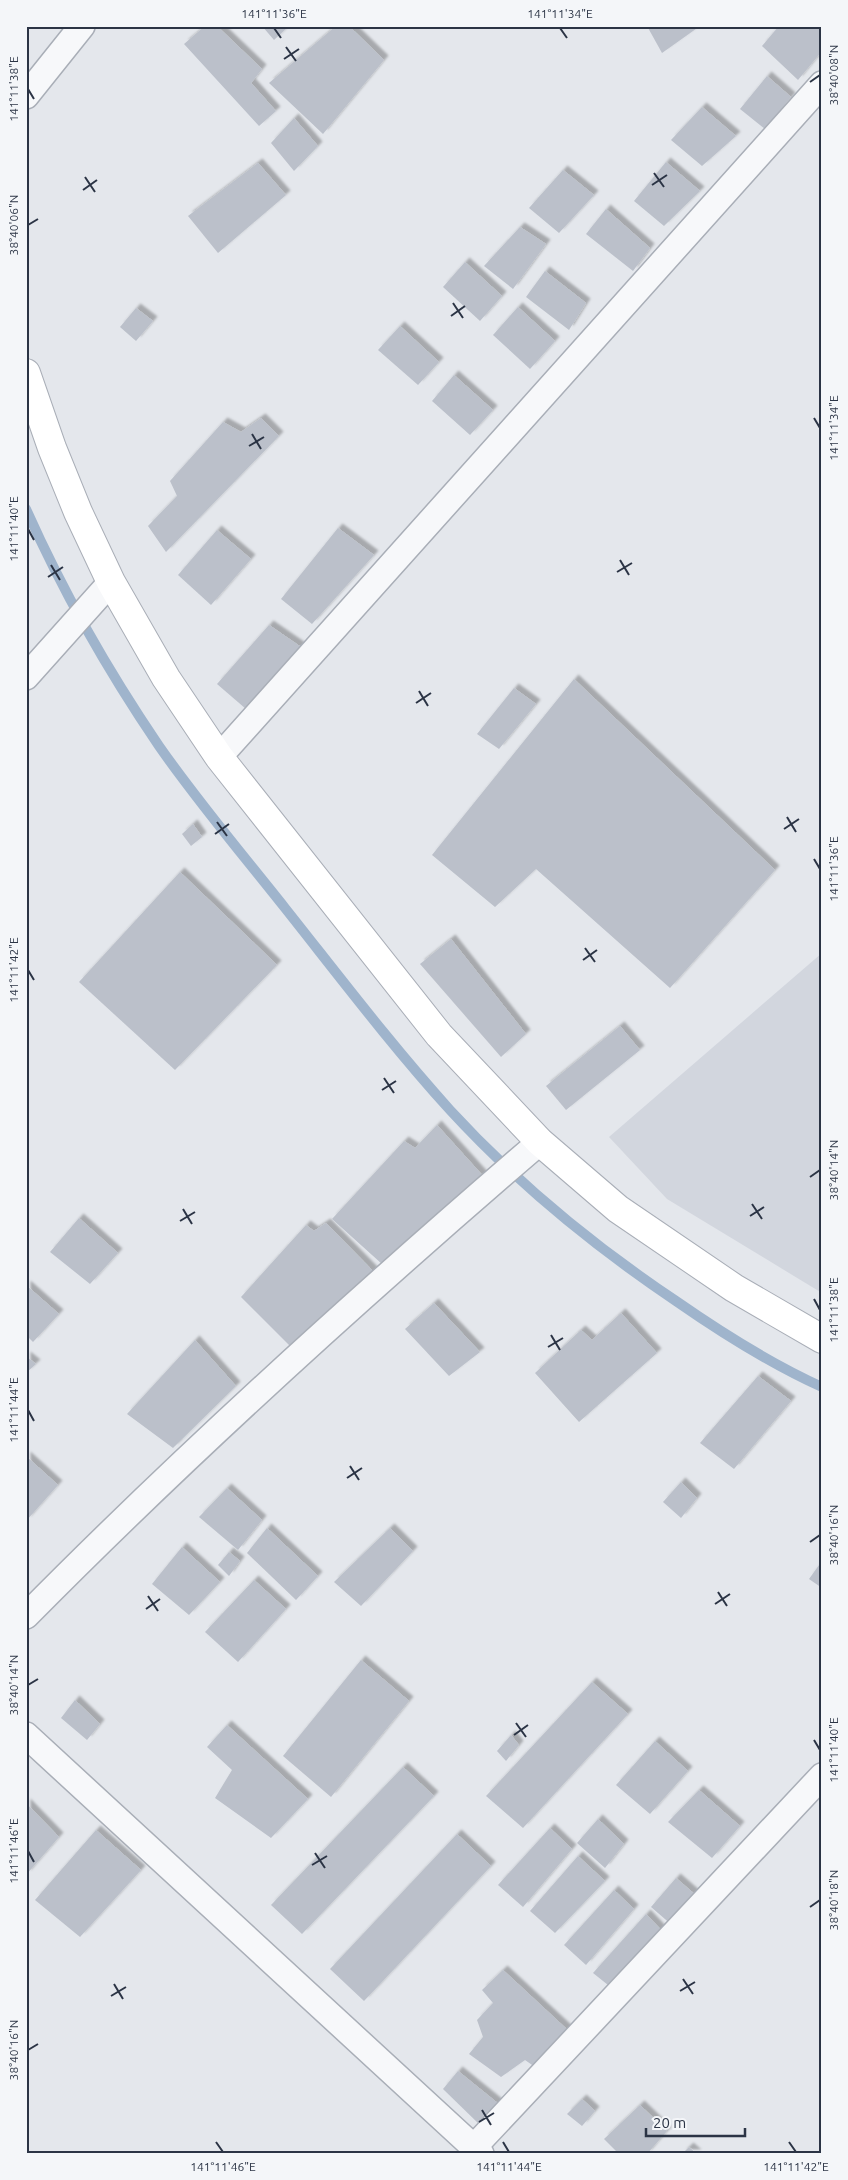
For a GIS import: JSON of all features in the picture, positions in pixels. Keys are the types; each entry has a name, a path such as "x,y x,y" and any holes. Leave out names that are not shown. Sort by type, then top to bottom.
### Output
{"street":[{"path":"26,96 82,26"},
{"path":"219,757 822,84"},
{"path":"26,373 52,448 78,512 111,582 166,678 219,757 439,1036 540,1142 618,1209 734,1288 822,1339"},
{"path":"26,677 111,582"},
{"path":"26,1616 114,1527 321,1333 540,1142"},
{"path":"26,1736 477,2151 822,1776"}],"shaded area":[{"path":"822,953 822,1293 667,1199 609,1137"}],"building":[{"path":"205,26 217,26 262,69 251,83 276,111 259,126 184,44"},
{"path":"262,26 289,26 274,40"},
{"path":"336,26 349,26 384,60 323,134 269,83"},
{"path":"647,26 700,26 662,53"},
{"path":"779,26 822,26 822,51 798,80 762,46"},
{"path":"767,76 791,97 765,129 740,109"},
{"path":"702,107 736,136 702,166 671,140"},
{"path":"294,118 318,146 294,171 271,143"},
{"path":"666,162 700,191 664,226 634,201"},
{"path":"258,163 286,195 218,253 188,216"},
{"path":"563,170 594,195 559,233 529,208"},
{"path":"606,209 650,248 633,271 586,234"},
{"path":"520,227 546,244 513,289 484,266"},
{"path":"465,262 502,296 480,321 443,287"},
{"path":"545,271 586,303 569,330 526,297"},
{"path":"518,307 555,341 530,369 493,335"},
{"path":"136,308 153,321 136,341 120,327"},
{"path":"400,326 439,362 418,385 378,350"},
{"path":"454,375 493,410 470,435 432,401"},
{"path":"261,418 279,436 166,552 148,526 177,496 170,481 223,422 241,432"},
{"path":"338,528 374,555 312,624 281,599"},
{"path":"217,530 251,559 211,605 178,575"},
{"path":"269,625 301,647 246,709 217,684"},
{"path":"574,679 775,870 670,988 536,869 495,907 432,855"},
{"path":"514,688 536,704 499,749 477,734"},
{"path":"193,824 202,837 191,846 182,834"},
{"path":"180,872 277,965 175,1070 79,982"},
{"path":"451,939 526,1034 501,1057 420,964"},
{"path":"620,1026 640,1050 566,1110 546,1086"},
{"path":"437,1125 484,1177 382,1264 332,1219 404,1141 415,1148"},
{"path":"79,1218 118,1253 90,1284 50,1252"},
{"path":"326,1223 374,1272 290,1346 241,1297 306,1225 314,1231"},
{"path":"26,1285 59,1314 33,1342 26,1335"},
{"path":"434,1303 480,1352 449,1376 405,1329"},
{"path":"621,1313 657,1353 579,1422 535,1373 581,1330 592,1340"},
{"path":"195,1340 236,1386 173,1448 127,1414"},
{"path":"26,1356 36,1364 26,1373"},
{"path":"758,1376 791,1401 734,1469 700,1443"},
{"path":"26,1456 58,1485 26,1521"},
{"path":"681,1482 697,1498 681,1518 663,1502"},
{"path":"227,1488 262,1520 238,1550 199,1517"},
{"path":"267,1528 318,1576 296,1600 247,1553"},
{"path":"390,1528 413,1551 361,1606 334,1582"},
{"path":"182,1547 220,1582 189,1615 152,1584"},
{"path":"229,1552 240,1561 229,1576 218,1565"},
{"path":"822,1561 822,1588 809,1579"},
{"path":"254,1580 286,1609 238,1662 205,1632"},
{"path":"361,1660 409,1701 331,1797 283,1756"},
{"path":"592,1682 628,1714 523,1828 486,1796"},
{"path":"75,1700 100,1724 87,1740 61,1718"},
{"path":"227,1725 308,1799 271,1838 215,1798 232,1770 207,1747"},
{"path":"511,1735 519,1745 506,1761 497,1751"},
{"path":"655,1741 688,1771 650,1814 616,1785"},
{"path":"403,1767 434,1796 302,1934 271,1905"},
{"path":"699,1790 740,1826 712,1858 668,1822"},
{"path":"26,1803 59,1837 26,1875"},
{"path":"598,1819 624,1844 605,1868 577,1843"},
{"path":"550,1828 572,1849 523,1907 498,1885"},
{"path":"96,1830 141,1870 80,1937 35,1900"},
{"path":"457,1834 491,1866 364,2001 330,1969"},
{"path":"578,1856 605,1881 555,1933 530,1911"},
{"path":"676,1878 698,1897 673,1926 651,1907"},
{"path":"614,1890 634,1909 586,1965 564,1945"},
{"path":"646,1914 664,1933 613,1989 593,1973"},
{"path":"503,1970 572,2034 535,2067 525,2060 501,2077 469,2054 483,2037 477,2020 493,2003 482,1990"},
{"path":"458,2071 500,2105 481,2126 443,2089"},
{"path":"582,2099 595,2111 582,2126 567,2114"},
{"path":"640,2105 667,2131 647,2154 619,2154 604,2139"},
{"path":"689,2147 697,2154 682,2154"}],"waterway":[{"path":"26,509 55,570 87,630 159,746 205,808 366,1010 450,1110 529,1188 586,1236 645,1280 729,1336 784,1368 822,1387"}]}
